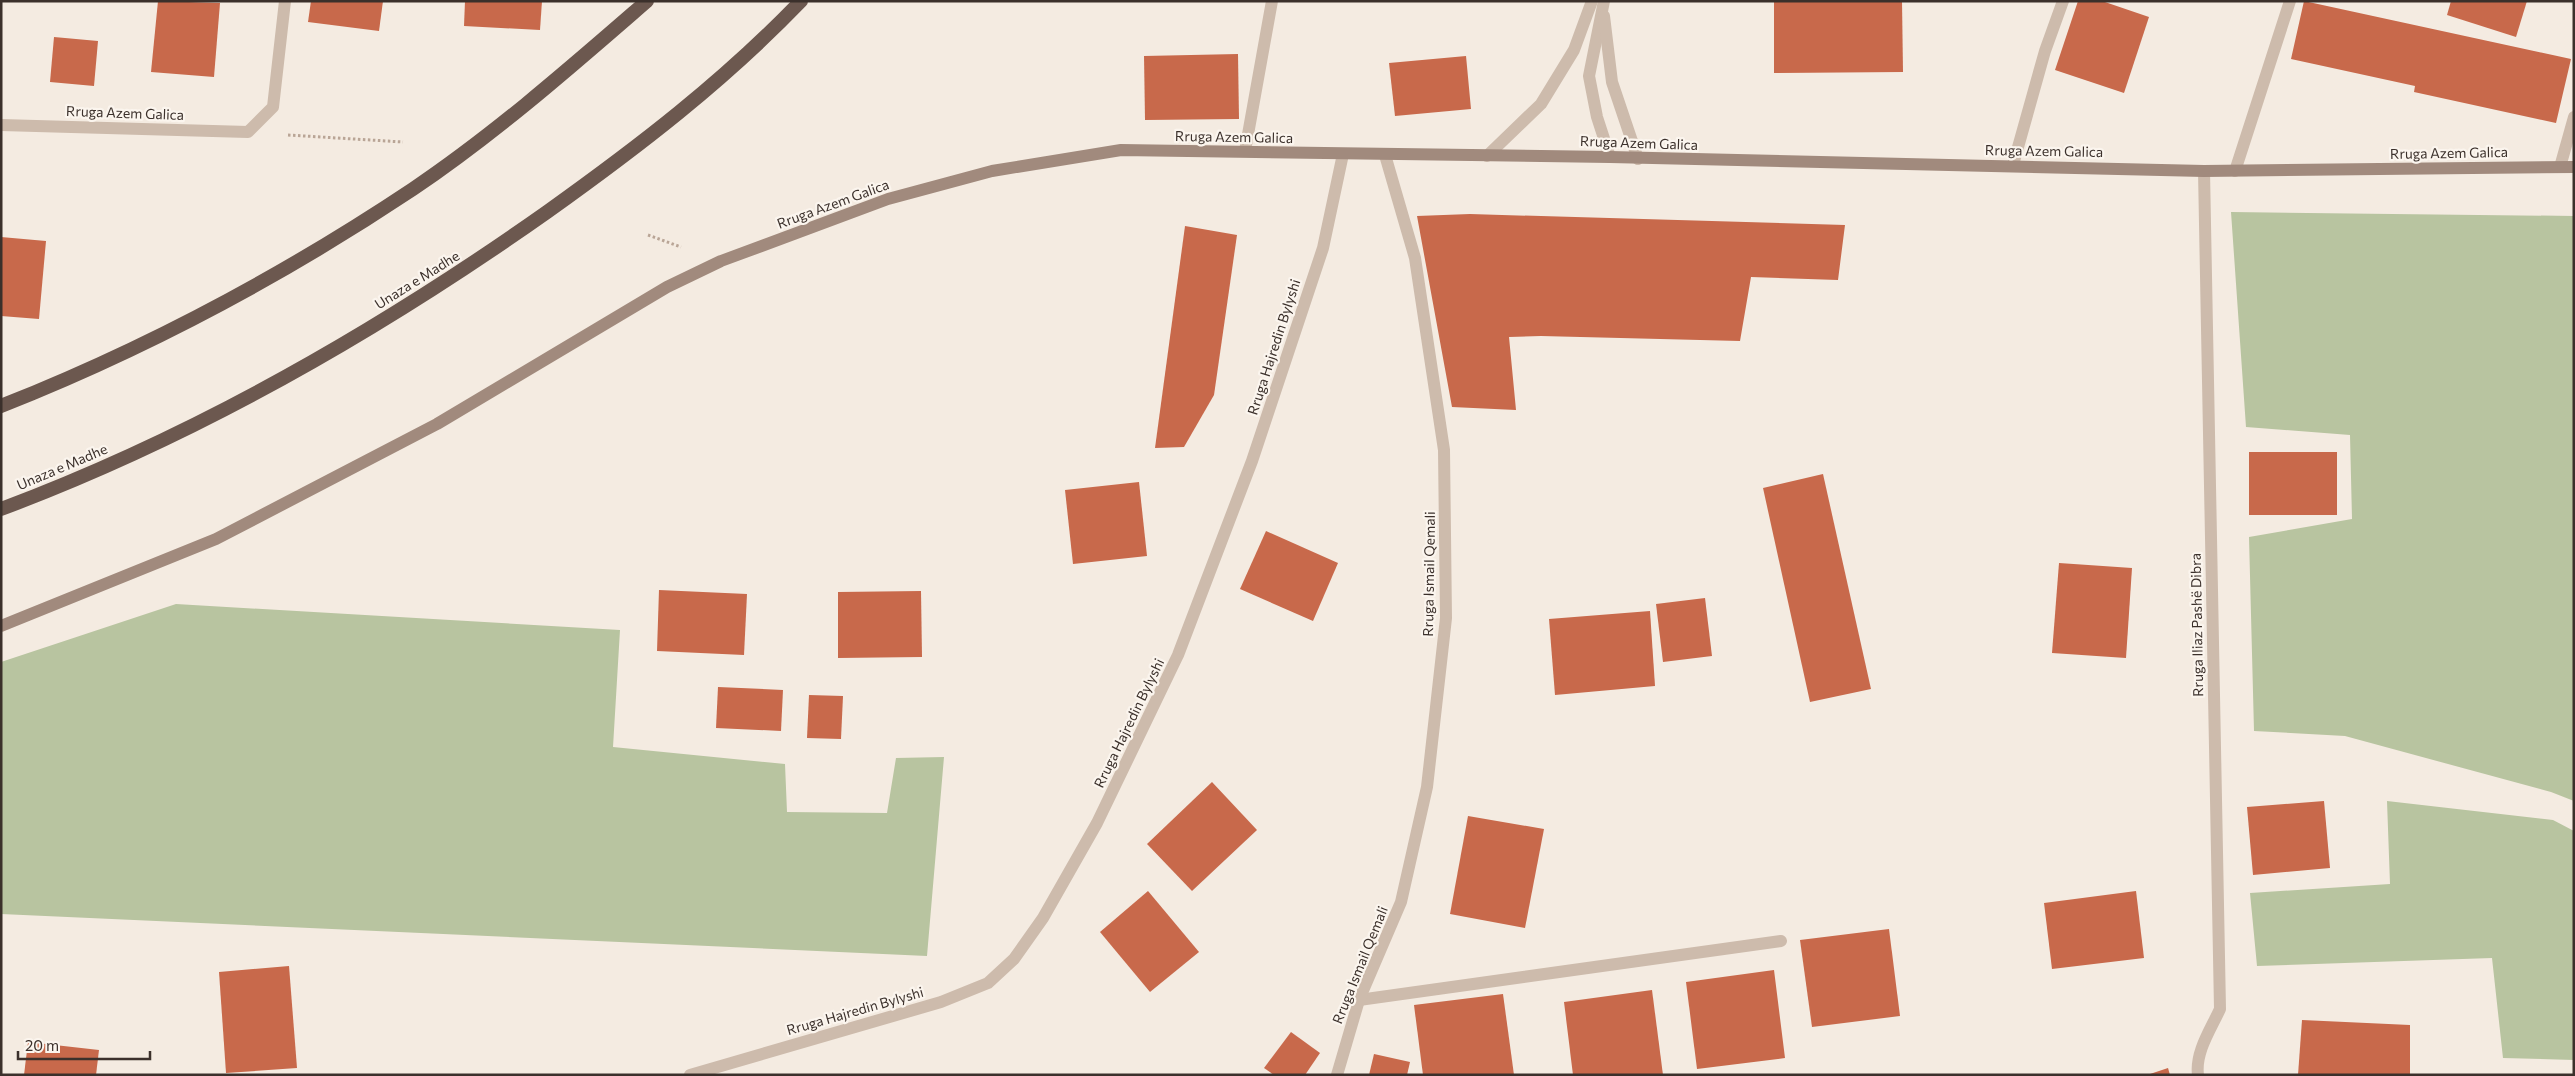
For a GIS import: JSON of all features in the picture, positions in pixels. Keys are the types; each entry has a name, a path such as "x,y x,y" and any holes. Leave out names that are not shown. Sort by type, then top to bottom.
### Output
{"highway":[{"path":"1,406 154,340 257,284 413,188 569,69 648,1"},
{"name":"Unaza e Madhe","path":"1,509 69,484 184,432 360,334 482,258 616,163 699,97 753,51 802,1"}],"main road":[{"name":"Rruga Azem Galica","path":"1,626 216,539 437,424 667,287 721,261 888,199 992,171 1121,150 1610,157 2204,170 2574,167"}],"street":[{"path":"248,132 273,107 286,1"},
{"path":"1245,151 1272,1"},
{"path":"2013,166 2045,51 2063,1"},
{"path":"2235,170 2290,1"},
{"path":"1487,156 1541,104 1574,50 1599,3"},
{"path":"1599,3 1588,76 1597,117 1610,157"},
{"path":"1599,3 1612,82 1638,159"},
{"path":"2560,167 2574,117"},
{"name":"Rruga Azem Galica","path":"1,125 248,132"},
{"name":"Rruga Hajredin Bylyshi","path":"690,1075 941,1002 988,983 1014,960 1043,918 1097,823 1178,655 1252,461 1320,258 1344,154"},
{"name":"Rruga Ismail Qemali","path":"1337,1075 1359,1000 1401,902 1427,787 1446,618 1444,450 1415,258 1385,155"},
{"name":"Rruga Iliaz Pashë Dibra","path":"2198,1075 2197,1067 2203,1046 2220,1009 2204,170"},
{"path":"1359,1000 1781,941"}],"path":[{"path":"248,132 403,142"}],"green space":[{"path":"2231,212 2574,216 2574,801 2551,792 2345,736 2254,731 2249,537 2352,519 2350,435 2246,427"},
{"path":"176,604 620,630 613,747 785,764 787,812 887,813 896,758 944,757 927,956 1,914 1,662"},
{"path":"2387,801 2553,820 2574,831 2574,1060 2503,1058 2492,958 2257,966 2250,893 2390,884"}],"building":[{"path":"158,1 220,3 214,77 151,72"},
{"path":"311,1 383,1 379,31 308,22"},
{"path":"465,1 542,1 540,30 464,26"},
{"path":"1774,1 1902,1 1903,72 1774,73"},
{"path":"2078,1 2102,1 2149,17 2124,93 2055,70"},
{"path":"2304,1 2571,59 2556,123 2414,92 2415,86 2291,59"},
{"path":"2451,1 2527,1 2516,37 2447,15"},
{"path":"54,37 98,41 94,86 50,82"},
{"path":"1238,54 1239,119 1145,120 1144,56"},
{"path":"1466,56 1471,109 1395,116 1389,63"},
{"path":"1470,214 1845,225 1838,280 1751,277 1740,341 1541,336 1509,337 1516,410 1452,407 1417,216"},
{"path":"1185,226 1237,235 1214,395 1184,447 1155,448"},
{"path":"1,237 46,241 39,319 1,316"},
{"path":"2249,452 2337,452 2337,515 2249,515"},
{"path":"1823,474 1871,689 1810,702 1763,488"},
{"path":"1139,482 1147,556 1073,564 1065,490"},
{"path":"1266,531 1338,563 1313,621 1240,589"},
{"path":"2059,563 2132,568 2126,658 2052,653"},
{"path":"659,590 747,594 744,655 657,651"},
{"path":"921,591 922,657 838,658 838,592"},
{"path":"1705,598 1712,656 1663,662 1656,604"},
{"path":"1650,611 1655,686 1555,695 1549,619"},
{"path":"718,687 783,690 781,731 716,728"},
{"path":"809,695 843,696 841,739 807,738"},
{"path":"1212,782 1257,830 1192,891 1147,844"},
{"path":"2324,801 2330,868 2253,875 2247,807"},
{"path":"1468,816 1544,829 1525,928 1450,914"},
{"path":"1148,891 1199,952 1150,992 1100,932"},
{"path":"2136,891 2144,958 2052,969 2044,903"},
{"path":"1889,929 1900,1016 1812,1027 1800,940"},
{"path":"289,966 297,1068 226,1073 219,972"},
{"path":"1774,970 1785,1058 1697,1069 1686,982"},
{"path":"1652,990 1663,1075 1573,1075 1564,1002"},
{"path":"1503,994 1514,1075 1423,1075 1414,1005"},
{"path":"2302,1020 2410,1025 2410,1075 2298,1075"},
{"path":"1291,1032 1320,1053 1305,1075 1274,1075 1264,1068"},
{"path":"28,1042 99,1050 96,1075 24,1075"},
{"path":"1374,1054 1410,1062 1407,1075 1369,1075"},
{"path":"2168,1068 2170,1075 2150,1075 2150,1074"}]}
